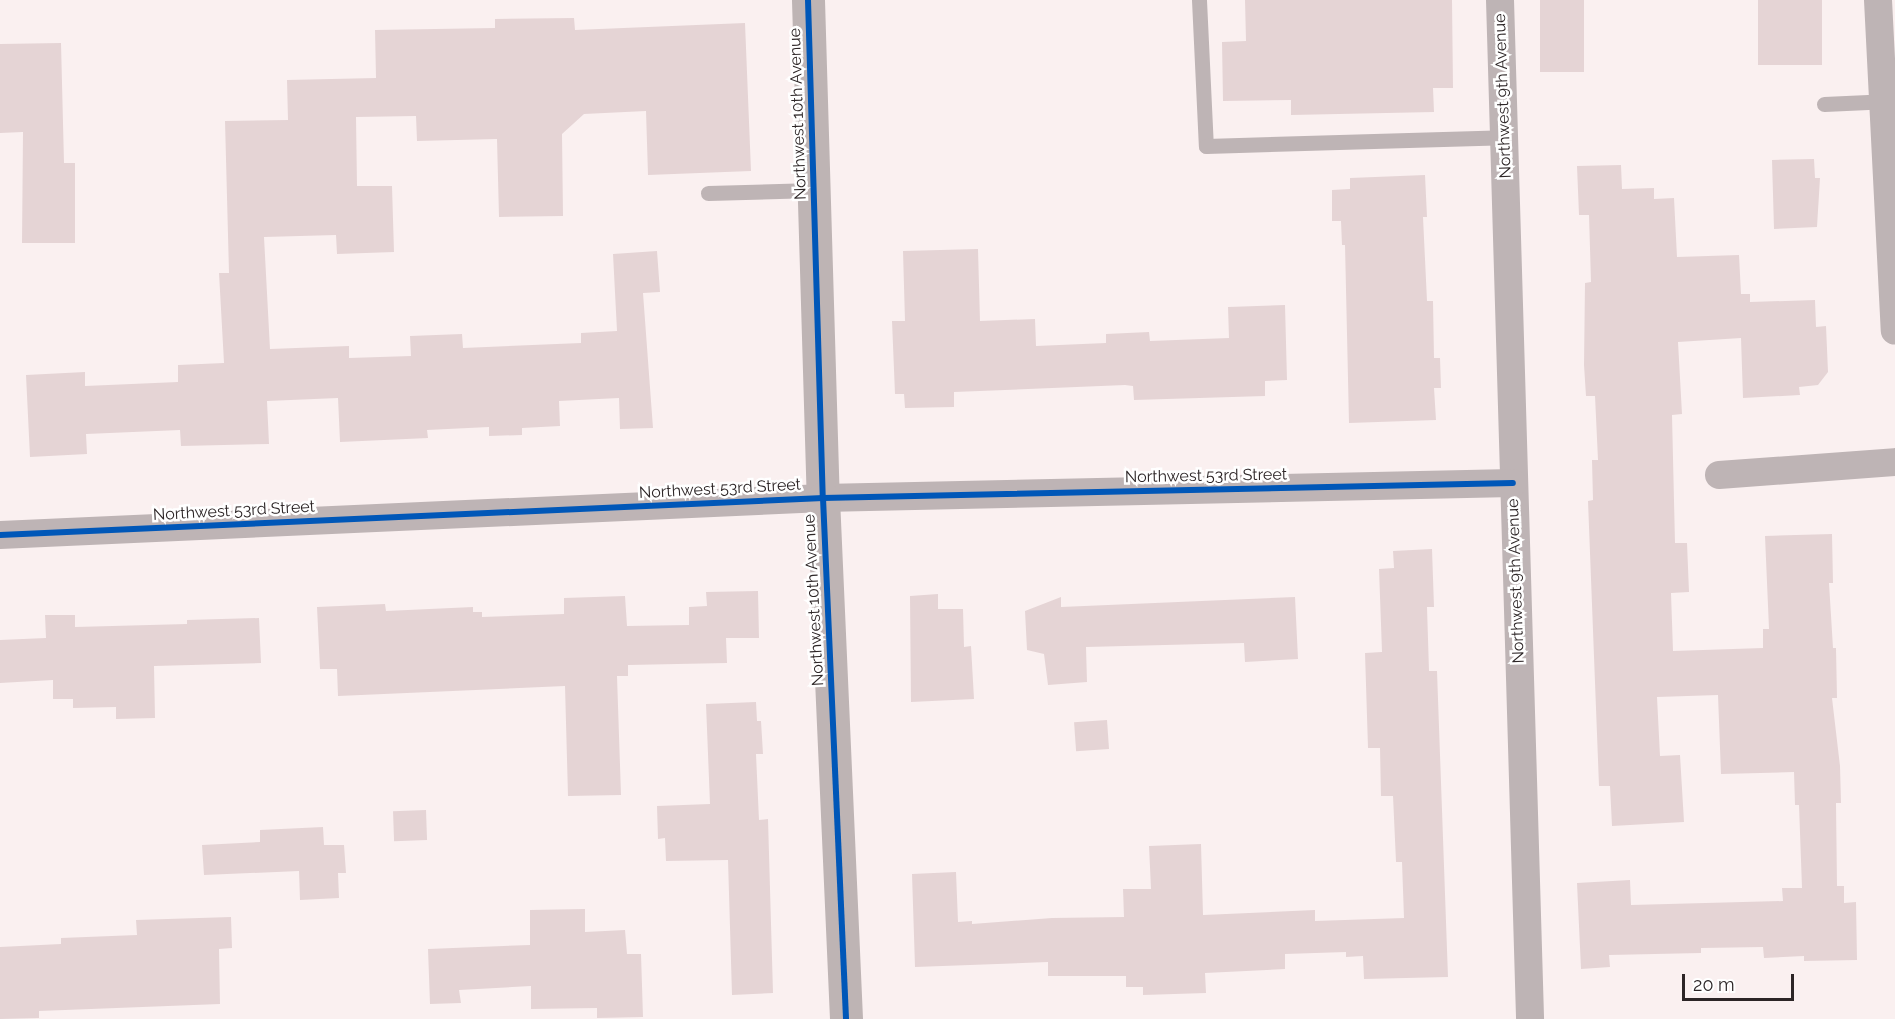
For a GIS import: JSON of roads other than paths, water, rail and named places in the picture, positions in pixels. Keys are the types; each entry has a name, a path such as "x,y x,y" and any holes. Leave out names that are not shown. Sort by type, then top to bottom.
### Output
{"street":[{"name":"Northwest 10th Avenue","path":"808,0 824,498 846,1019"},
{"name":"Northwest 9th Avenue","path":"1500,0 1530,1019"},
{"path":"1878,0 1889,101 1895,331"},
{"path":"1719,475 1895,462"},
{"name":"Northwest 53rd Street","path":"0,536 824,498 1513,483"}],"lane":[{"path":"1199,0 1206,146 1504,137"},
{"path":"1824,104 1889,101"},
{"path":"708,193 814,190"}]}
